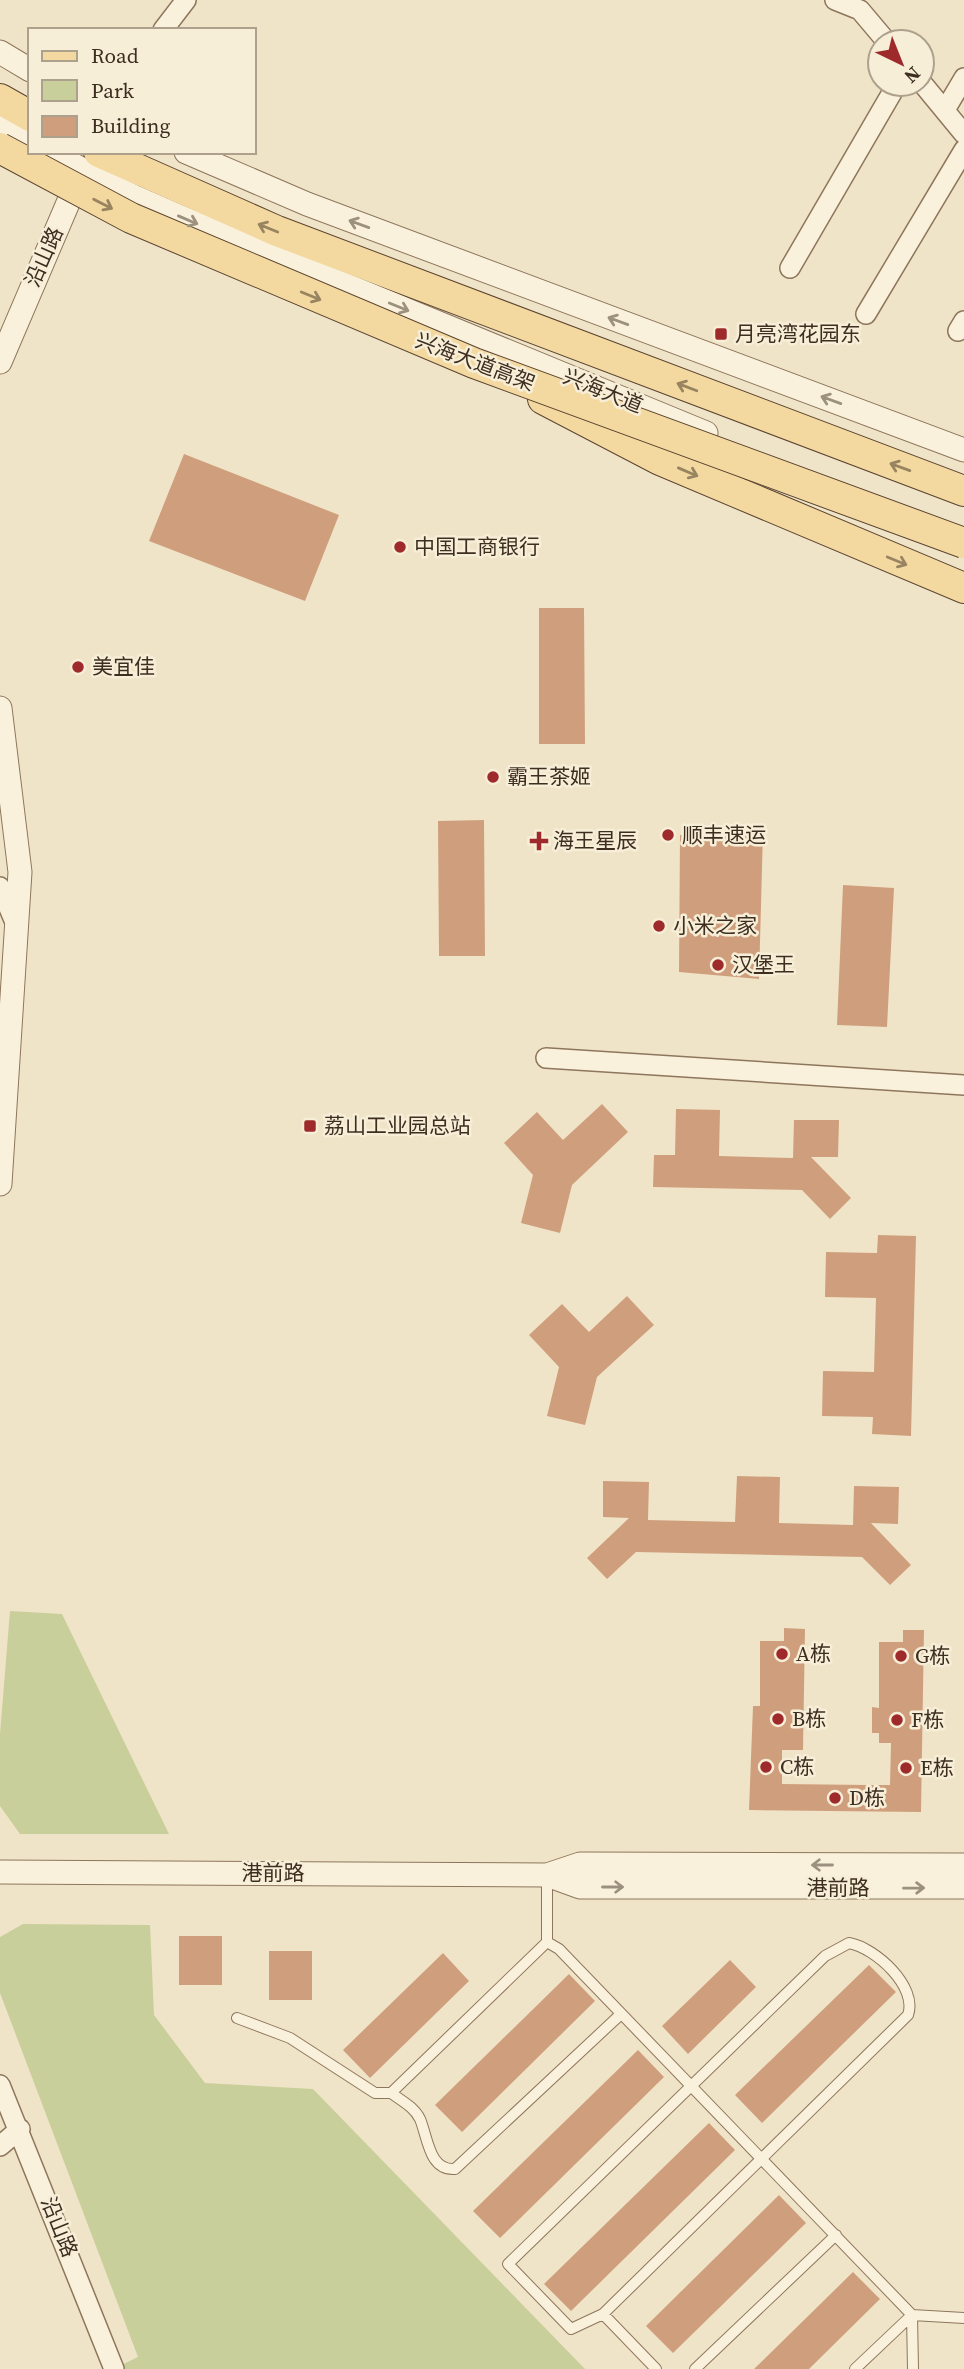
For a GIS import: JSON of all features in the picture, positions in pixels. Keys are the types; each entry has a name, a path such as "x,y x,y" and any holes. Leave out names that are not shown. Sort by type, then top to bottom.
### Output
{"main road":[{"path":"0,99 28,115"},
{"name":"兴海大道高架","path":"0,148 143,224 474,363 964,543"},
{"path":"91,158 276,231 964,491"},
{"path":"474,363 660,460 964,588"}],"street":[{"path":"165,28 186,0"},
{"path":"835,0 863,5 878,28"},
{"path":"0,52 28,69"},
{"path":"945,110 964,78"},
{"path":"790,268 889,98"},
{"path":"935,98 964,134"},
{"path":"0,124 28,141"},
{"path":"866,314 964,150"},
{"name":"兴海大道","path":"63,154 91,158 181,217 737,446 964,550"},
{"path":"191,154 307,205 964,450"},
{"name":"沿山路","path":"0,362 4,338 91,158"},
{"path":"0,708 20,872 0,1184"},
{"path":"0,887 18,932"},
{"path":"546,1058 964,1085"},
{"name":"港前路","path":"0,1872 547,1875 580,1864 964,1865"},
{"name":"港前路","path":"547,1875 580,1887 964,1887"},
{"name":"沿山路","path":"0,2085 20,2129 114,2369"},
{"path":"0,2146 20,2129"}],"lane":[{"path":"391,2093 547,1942 547,1875"},
{"path":"547,1942 559,1950 912,2315 913,2369"},
{"path":"849,1943 871,1951 905,1988 911,2006 908,2015 603,2314 571,2329 508,2263 691,2086 825,1956 849,1943"},
{"path":"237,2018 290,2038 375,2093 391,2093 419,2118 438,2165 455,2169 464,2164 621,2014"},
{"path":"695,2369 836,2235"},
{"path":"603,2314 656,2369"},
{"path":"855,2369 912,2315 964,2318"}],"green space":[{"path":"10,1611 62,1614 169,1834 20,1834 0,1806 0,1734"},
{"path":"23,1924 150,1925 154,2015 205,2083 313,2089 585,2369 113,2369 138,2357 0,1993 0,1937"}],"building":[{"path":"184,454 339,515 305,601 149,541"},
{"path":"539,608 584,608 585,744 539,744"},
{"path":"484,820 485,956 439,956 438,821"},
{"path":"763,831 759,979 679,972 680,835"},
{"path":"843,885 894,888 887,1027 837,1025"},
{"path":"602,1104 628,1132 572,1185 560,1233 521,1223 533,1175 504,1143 537,1112 563,1140"},
{"path":"676,1109 720,1110 719,1156 793,1158 794,1120 839,1120 838,1157 811,1157 851,1198 830,1219 802,1190 653,1187 654,1155 675,1155"},
{"path":"878,1235 916,1236 911,1436 872,1434 873,1417 822,1416 823,1371 874,1372 876,1298 825,1297 826,1252 877,1253"},
{"path":"627,1296 654,1325 597,1377 585,1425 547,1416 559,1367 529,1335 562,1304 589,1332"},
{"path":"737,1476 780,1477 779,1523 853,1525 854,1486 899,1487 898,1524 871,1523 911,1565 890,1585 862,1557 636,1552 607,1579 587,1558 629,1518 603,1517 603,1481 649,1482 648,1520 735,1522"},
{"path":"784,1628 805,1629 803,1750 782,1750 782,1784 890,1785 891,1743 879,1743 879,1733 872,1733 872,1707 879,1708 879,1642 903,1642 903,1630 924,1630 921,1812 749,1810 753,1706 760,1706 760,1641 784,1641"},
{"path":"179,1936 222,1936 222,1985 179,1985"},
{"path":"269,1951 312,1951 312,2000 269,2000"},
{"path":"443,1953 469,1981 370,2078 343,2050"},
{"path":"730,1960 756,1987 688,2054 662,2026"},
{"path":"869,1965 896,1992 762,2123 735,2095"},
{"path":"569,1974 595,2001 462,2132 435,2105"},
{"path":"638,2050 664,2077 500,2238 473,2211"},
{"path":"709,2123 735,2150 571,2311 544,2284"},
{"path":"779,2195 806,2223 673,2353 646,2326"},
{"path":"853,2272 880,2299 809,2369 754,2369"}],"place":[{"name":"月亮湾花园东","path":"721,334"},
{"name":"中国工商银行","path":"400,547"},
{"name":"美宜佳","path":"78,667"},
{"name":"霸王茶姬","path":"493,777"},
{"name":"顺丰速运","path":"668,835"},
{"name":"海王星辰","path":"539,841"},
{"name":"小米之家","path":"659,926"},
{"name":"汉堡王","path":"718,965"},
{"name":"荔山工业园总站","path":"310,1126"},
{"name":"A栋","path":"782,1654"},
{"name":"G栋","path":"901,1656"},
{"name":"B栋","path":"778,1719"},
{"name":"F栋","path":"897,1720"},
{"name":"C栋","path":"766,1767"},
{"name":"E栋","path":"906,1768"},
{"name":"D栋","path":"835,1798"}]}
